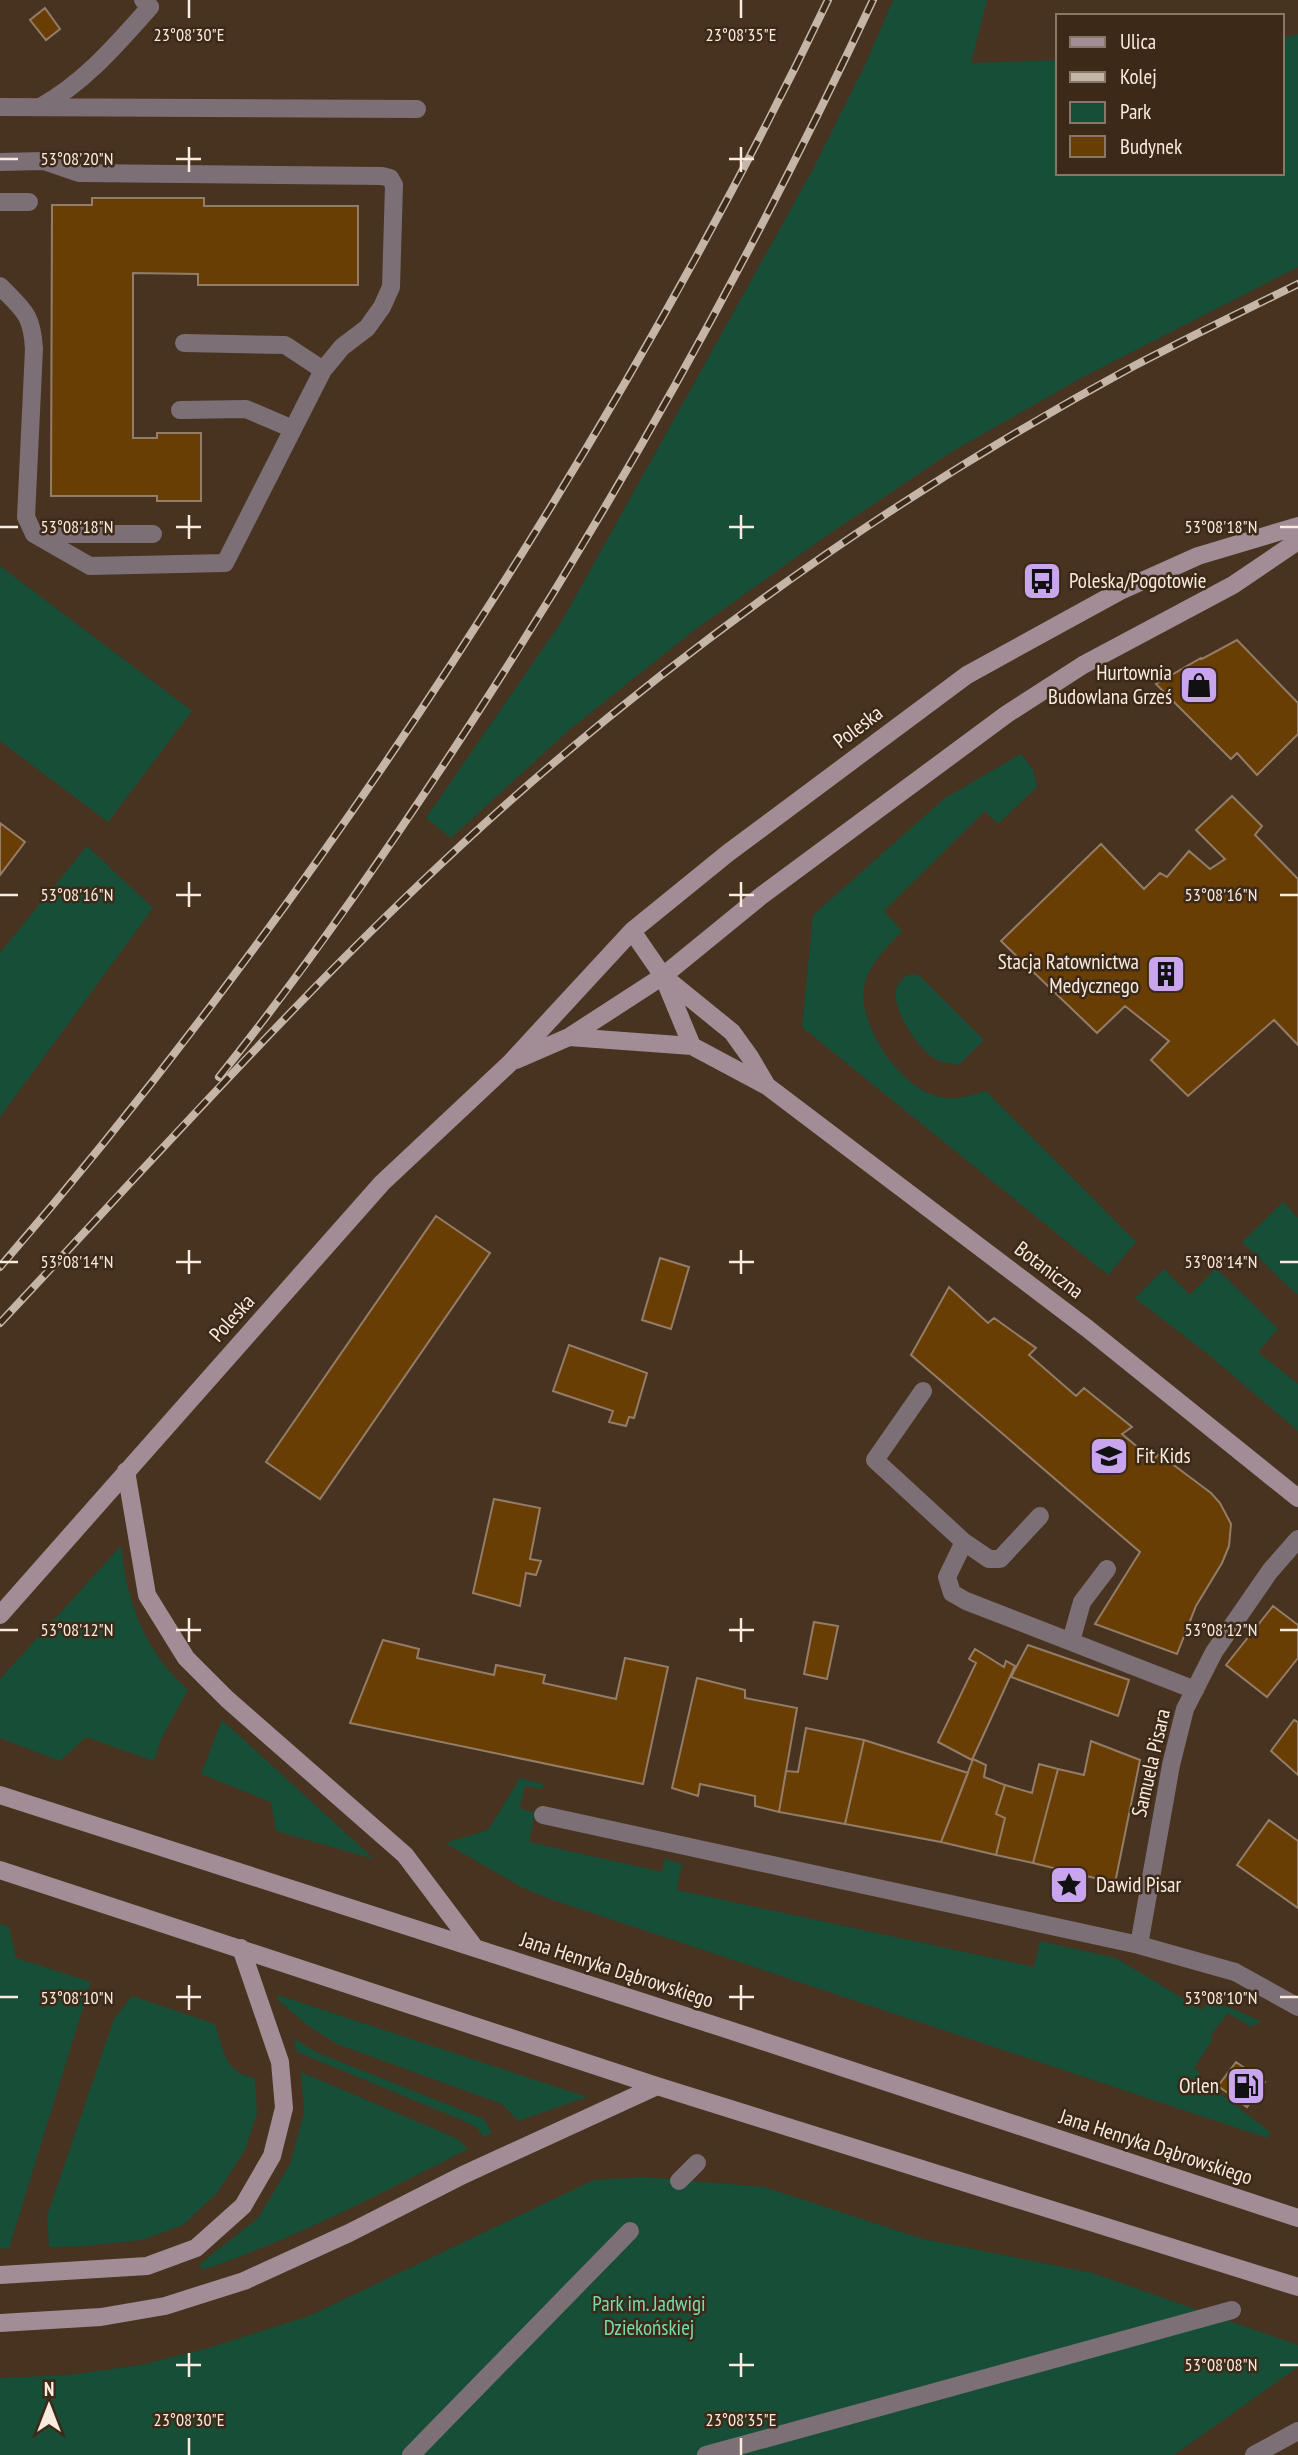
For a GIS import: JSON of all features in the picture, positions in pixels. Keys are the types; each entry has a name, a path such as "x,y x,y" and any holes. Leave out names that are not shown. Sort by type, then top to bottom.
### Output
{"main road":[{"name":"Poleska","path":"0,1615 382,1183 510,1063 632,931 728,853 967,675 1131,586 1198,556 1298,526"},
{"name":"Poleska","path":"510,1063 569,1037 663,976 761,896 1007,714 1083,666 1233,585 1298,541"},
{"name":"Botaniczna","path":"632,931 663,976 692,1046"},
{"name":"Botaniczna","path":"663,976 732,1032 767,1086"},
{"name":"Botaniczna","path":"569,1037 692,1046 767,1086 1088,1328 1298,1498"},
{"path":"126,1471 148,1595 186,1658 227,1699 405,1855 475,1948"},
{"name":"Jana Henryka Dąbrowskiego","path":"0,1795 1298,2218"},
{"path":"0,1870 657,2085 1298,2287"},
{"path":"0,2275 148,2266 196,2248 243,2206 272,2156 284,2108 280,2062 241,1948"},
{"path":"0,2323 101,2317 165,2306 244,2281 657,2085"}],"street":[{"path":"37,108 60,96 97,65 147,4"},
{"path":"0,107 417,109"},
{"path":"0,162 44,160 79,173 382,176 390,178 394,185 391,287 382,307 367,328 342,347 323,370 225,563 90,566 34,534 26,517 33,327 27,314 0,286"},
{"path":"0,202 29,202"},
{"path":"184,343 285,345 323,370"},
{"path":"180,410 246,409 293,429"},
{"path":"34,534 153,534"},
{"path":"923,1391 875,1460 964,1542 989,1559 1000,1559 1040,1516"},
{"name":"Samuela Pisara","path":"1139,1945 1171,1765 1185,1709 1214,1652 1270,1571 1298,1539"},
{"path":"964,1542 947,1577 952,1593 966,1601 1195,1690"},
{"path":"1071,1642 1082,1602 1107,1569"},
{"path":"543,1815 1139,1945 1236,1972 1298,2007"},
{"path":"679,2181 697,2163"},
{"path":"411,2455 630,2231"},
{"path":"706,2455 1232,2310"},
{"path":"1254,2455 1298,2431"}],"green space":[{"path":"893,0 987,0 971,63 1056,60 1056,175 1284,175 1284,38 1298,34 1298,267 1083,377 948,454 823,538 693,631 569,730 451,838 426,818 562,621 811,173 867,61"},
{"path":"0,566 192,711 108,822 0,741"},
{"path":"1021,754 1033,769 1037,787 998,824 985,811 884,911 902,931 880,955 868,975 864,998 866,1015 882,1049 906,1078 933,1095 946,1098 960,1098 986,1091 1136,1242 1108,1275 802,1027 813,915 945,798"},
{"path":"87,846 153,908 0,1117 0,953"},
{"path":"912,974 920,976 984,1040 959,1065 932,1057 907,1028 896,1002 896,990 901,980"},
{"path":"1283,1202 1298,1218 1298,1294 1242,1242"},
{"path":"1216,1268 1278,1329 1258,1352 1298,1384 1298,1431 1209,1355 1135,1298 1164,1269 1190,1295"},
{"path":"121,1546 128,1587 140,1624 160,1659 188,1690 161,1739 154,1761 86,1737 60,1761 0,1738 0,1679"},
{"path":"222,1720 374,1859 276,1831 271,1802 201,1774"},
{"path":"520,1778 543,1784 542,1789 525,1786 520,1808 535,1813 529,1842 662,1872 665,1859 682,1864 677,1890 1034,1967 1040,1941 1116,1958 1202,2010 1209,1999 1261,2021 1251,2027 1228,2013 1210,2036 1213,2039 1194,2068 1200,2073 1199,2077 1270,2132 1267,2138 553,1900 523,1888 445,1843 488,1830"},
{"path":"0,1924 9,1927 16,1958 91,1982 9,2248 0,2249"},
{"path":"278,1995 587,2097 518,2121 502,2104 337,2044 307,2025 278,2000"},
{"path":"132,1996 215,2024 223,2052 231,2066 255,2078 257,2113 245,2150 217,2193 183,2225 142,2240 49,2247 47,2216 114,2019"},
{"path":"294,2039 318,2053 484,2119 492,2133 484,2137 476,2127 462,2120 297,2052"},
{"path":"301,2072 458,2139 468,2149 304,2230 202,2270 200,2264 259,2217 290,2164 304,2113"},
{"name":"Park im. Jadwigi Dziekońskiej","path":"644,2177 764,2187 923,2239 1092,2273 1298,2345 1298,2367 1174,2455 0,2455 0,2378 69,2375 141,2365 205,2349 309,2316 594,2180"}],"building":[{"path":"45,8 60,29 46,40 30,20"},
{"path":"92,198 204,198 204,206 358,206 358,285 198,285 198,274 133,273 133,438 157,438 157,433 201,433 201,501 157,501 157,496 51,496 52,205 92,205"},
{"path":"1237,640 1298,703 1298,734 1257,775 1237,753 1231,759 1156,684"},
{"name":"Stacja Ratownictwa Medycznego","path":"1232,796 1262,826 1255,835 1298,879 1298,1045 1274,1020 1188,1096 1151,1060 1169,1041 1125,1006 1097,1033 1001,941 1101,844 1144,889 1160,873 1167,877 1189,851 1210,869 1225,859 1196,830"},
{"path":"0,823 25,842 0,875"},
{"path":"436,1216 490,1253 320,1499 266,1462"},
{"path":"660,1258 689,1267 671,1329 642,1320"},
{"path":"949,1287 988,1323 994,1318 1036,1348 1029,1355 1076,1396 1084,1388 1132,1427 1122,1434 1153,1460 1159,1454 1211,1493 1220,1503 1231,1524 1229,1546 1196,1606 1177,1654 1095,1624 1140,1552 911,1355"},
{"path":"569,1345 647,1373 634,1418 629,1417 626,1426 609,1422 613,1411 553,1391"},
{"path":"494,1499 540,1508 530,1559 541,1561 536,1575 526,1573 520,1606 473,1593"},
{"path":"1273,1606 1298,1625 1298,1658 1267,1697 1226,1665"},
{"path":"814,1622 838,1626 827,1679 804,1674"},
{"path":"383,1640 419,1649 417,1658 494,1675 496,1665 545,1675 543,1683 616,1699 625,1658 668,1667 643,1784 350,1723"},
{"path":"1028,1645 1129,1680 1118,1716 1011,1677"},
{"path":"975,1649 1004,1667 1006,1661 1015,1666 972,1760 938,1742 976,1663 969,1659"},
{"path":"697,1678 745,1690 745,1698 797,1708 779,1812 755,1806 755,1796 700,1784 698,1796 672,1788"},
{"path":"1294,1720 1298,1722 1298,1775 1271,1751"},
{"path":"806,1728 864,1740 845,1824 779,1812 786,1771 798,1772"},
{"path":"864,1740 968,1773 941,1842 845,1824"},
{"path":"1091,1741 1140,1760 1115,1883 1033,1863 1058,1769 1084,1775"},
{"path":"973,1759 986,1765 984,1777 1005,1785 996,1814 1005,1818 996,1855 941,1842"},
{"path":"1039,1764 1058,1769 1033,1863 996,1855 1005,1818 996,1814 1005,1785 1032,1793"},
{"path":"1269,1820 1298,1841 1298,1908 1237,1865"},
{"path":"1236,2062 1265,2082 1247,2107 1218,2086"}],"railway":[{"path":"0,1267 120,1122 236,973 346,820 452,663 554,502 651,338 742,171 828,0"},
{"path":"219,1077 317,949 379,861 469,726 580,550 733,279 873,0"},
{"path":"0,1323 339,963 482,826 623,705 762,599 981,454 1132,367 1298,284"}],"place":[{"name":"Poleska/Pogotowie","path":"1042,581"},
{"name":"Hurtownia Budowlana Grześ","path":"1199,685"},
{"name":"Stacja Ratownictwa Medycznego","path":"1166,974"},
{"name":"Fit Kids","path":"1109,1456"},
{"name":"Dawid Pisar","path":"1069,1885"},
{"name":"Orlen","path":"1246,2086"}]}
